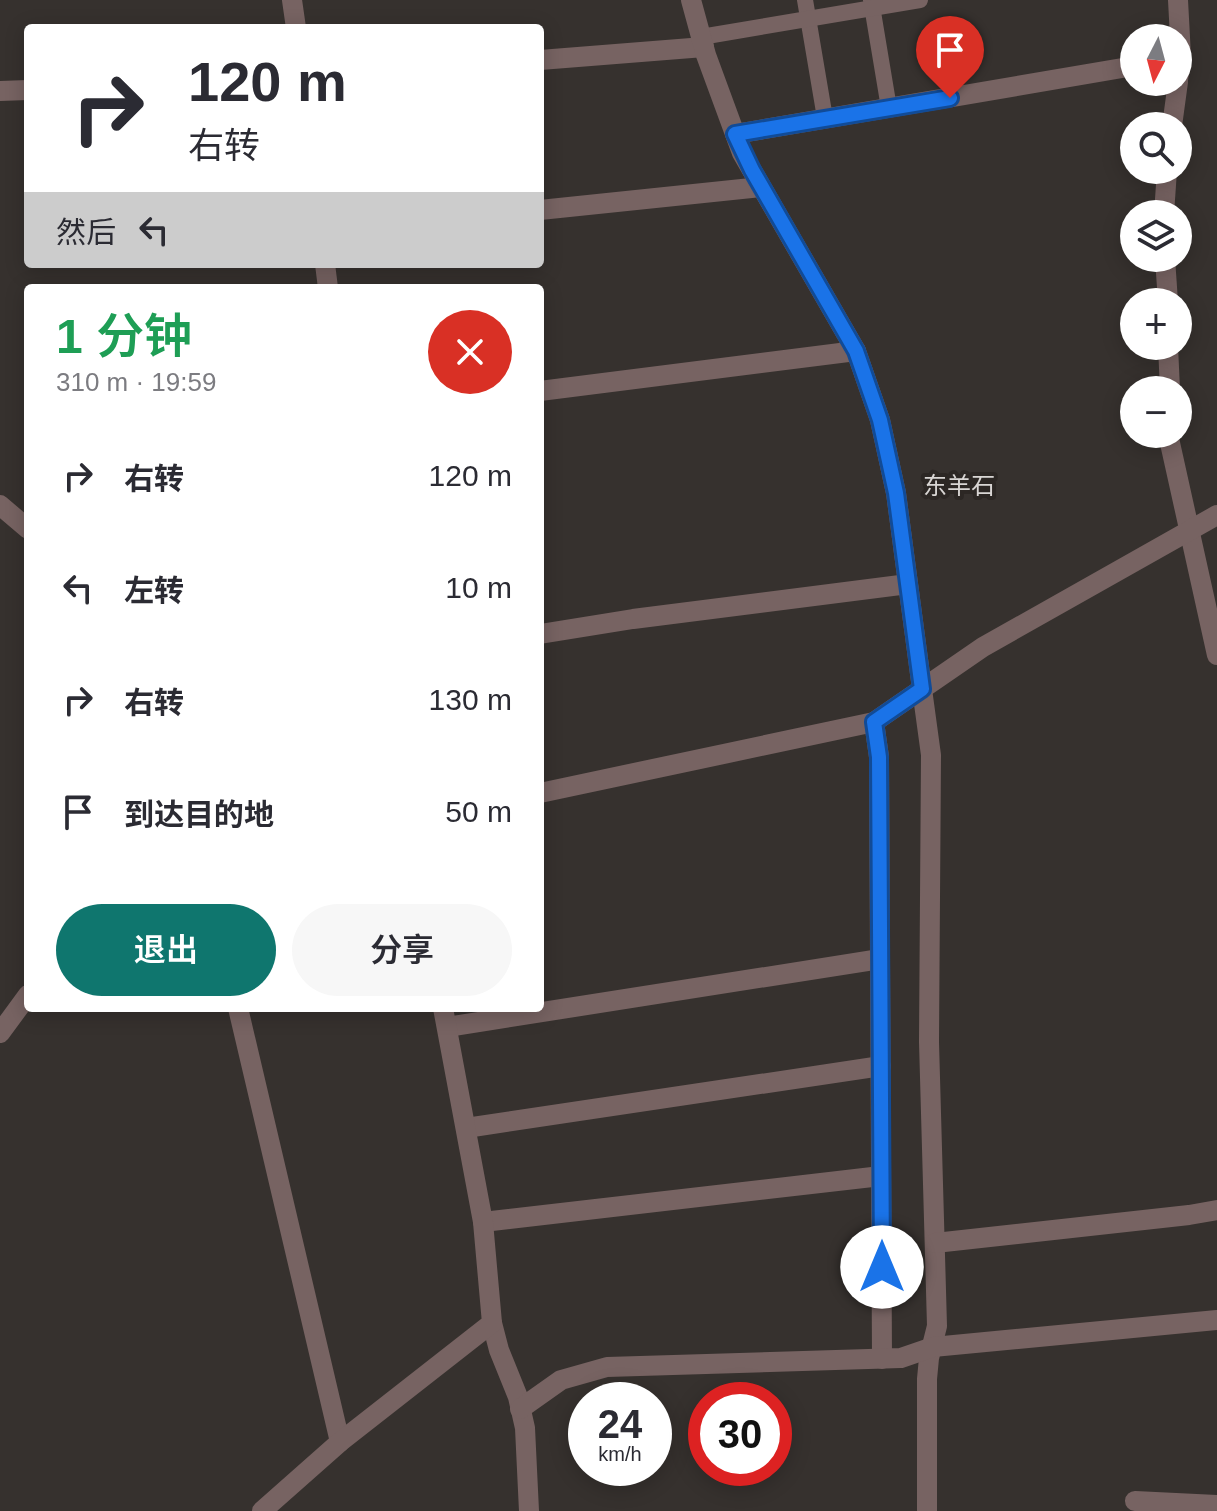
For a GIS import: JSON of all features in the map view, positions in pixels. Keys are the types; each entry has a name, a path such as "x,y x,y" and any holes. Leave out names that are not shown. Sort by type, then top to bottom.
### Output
{"street":[{"path":"292,0 295,24"},
{"path":"691,0 702,42 742,153 856,351 880,420 896,493 931,755 929,1042 937,1326 927,1379 927,1511"},
{"path":"1178,0 1179,24"},
{"path":"544,60 702,42"},
{"path":"735,134 1120,68"},
{"path":"0,91 24,90"},
{"path":"544,210 761,187"},
{"path":"544,390 856,351"},
{"path":"1171,448 1217,655"},
{"path":"0,505 24,526"},
{"path":"544,792 874,722 983,647 1217,515"},
{"path":"544,633 908,584"},
{"path":"874,722 879,757 882,1359"},
{"path":"544,1005 880,959"},
{"path":"0,1033 24,1000"},
{"path":"239,1012 340,1442"},
{"path":"489,1012 445,1018 483,1222 492,1323 518,1397 525,1428 529,1511"},
{"path":"466,1128 881,1066"},
{"path":"483,1222 881,1176"},
{"path":"935,1243 1217,1210"},
{"path":"520,1409 561,1380 607,1367 901,1358 933,1347 1217,1320"},
{"path":"262,1511 340,1442 492,1323"},
{"path":"1135,1501 1217,1505"}],"lane":[{"path":"805,0 825,118"},
{"path":"702,42 872,4 920,0"},
{"path":"872,4 889,108"}],"district":[{"name":"东羊石","path":"959,485"}],"route":[{"path":"882,1267 879,757 874,722 922,689 896,493 880,420 856,351 742,153 735,134 950,98"}]}
